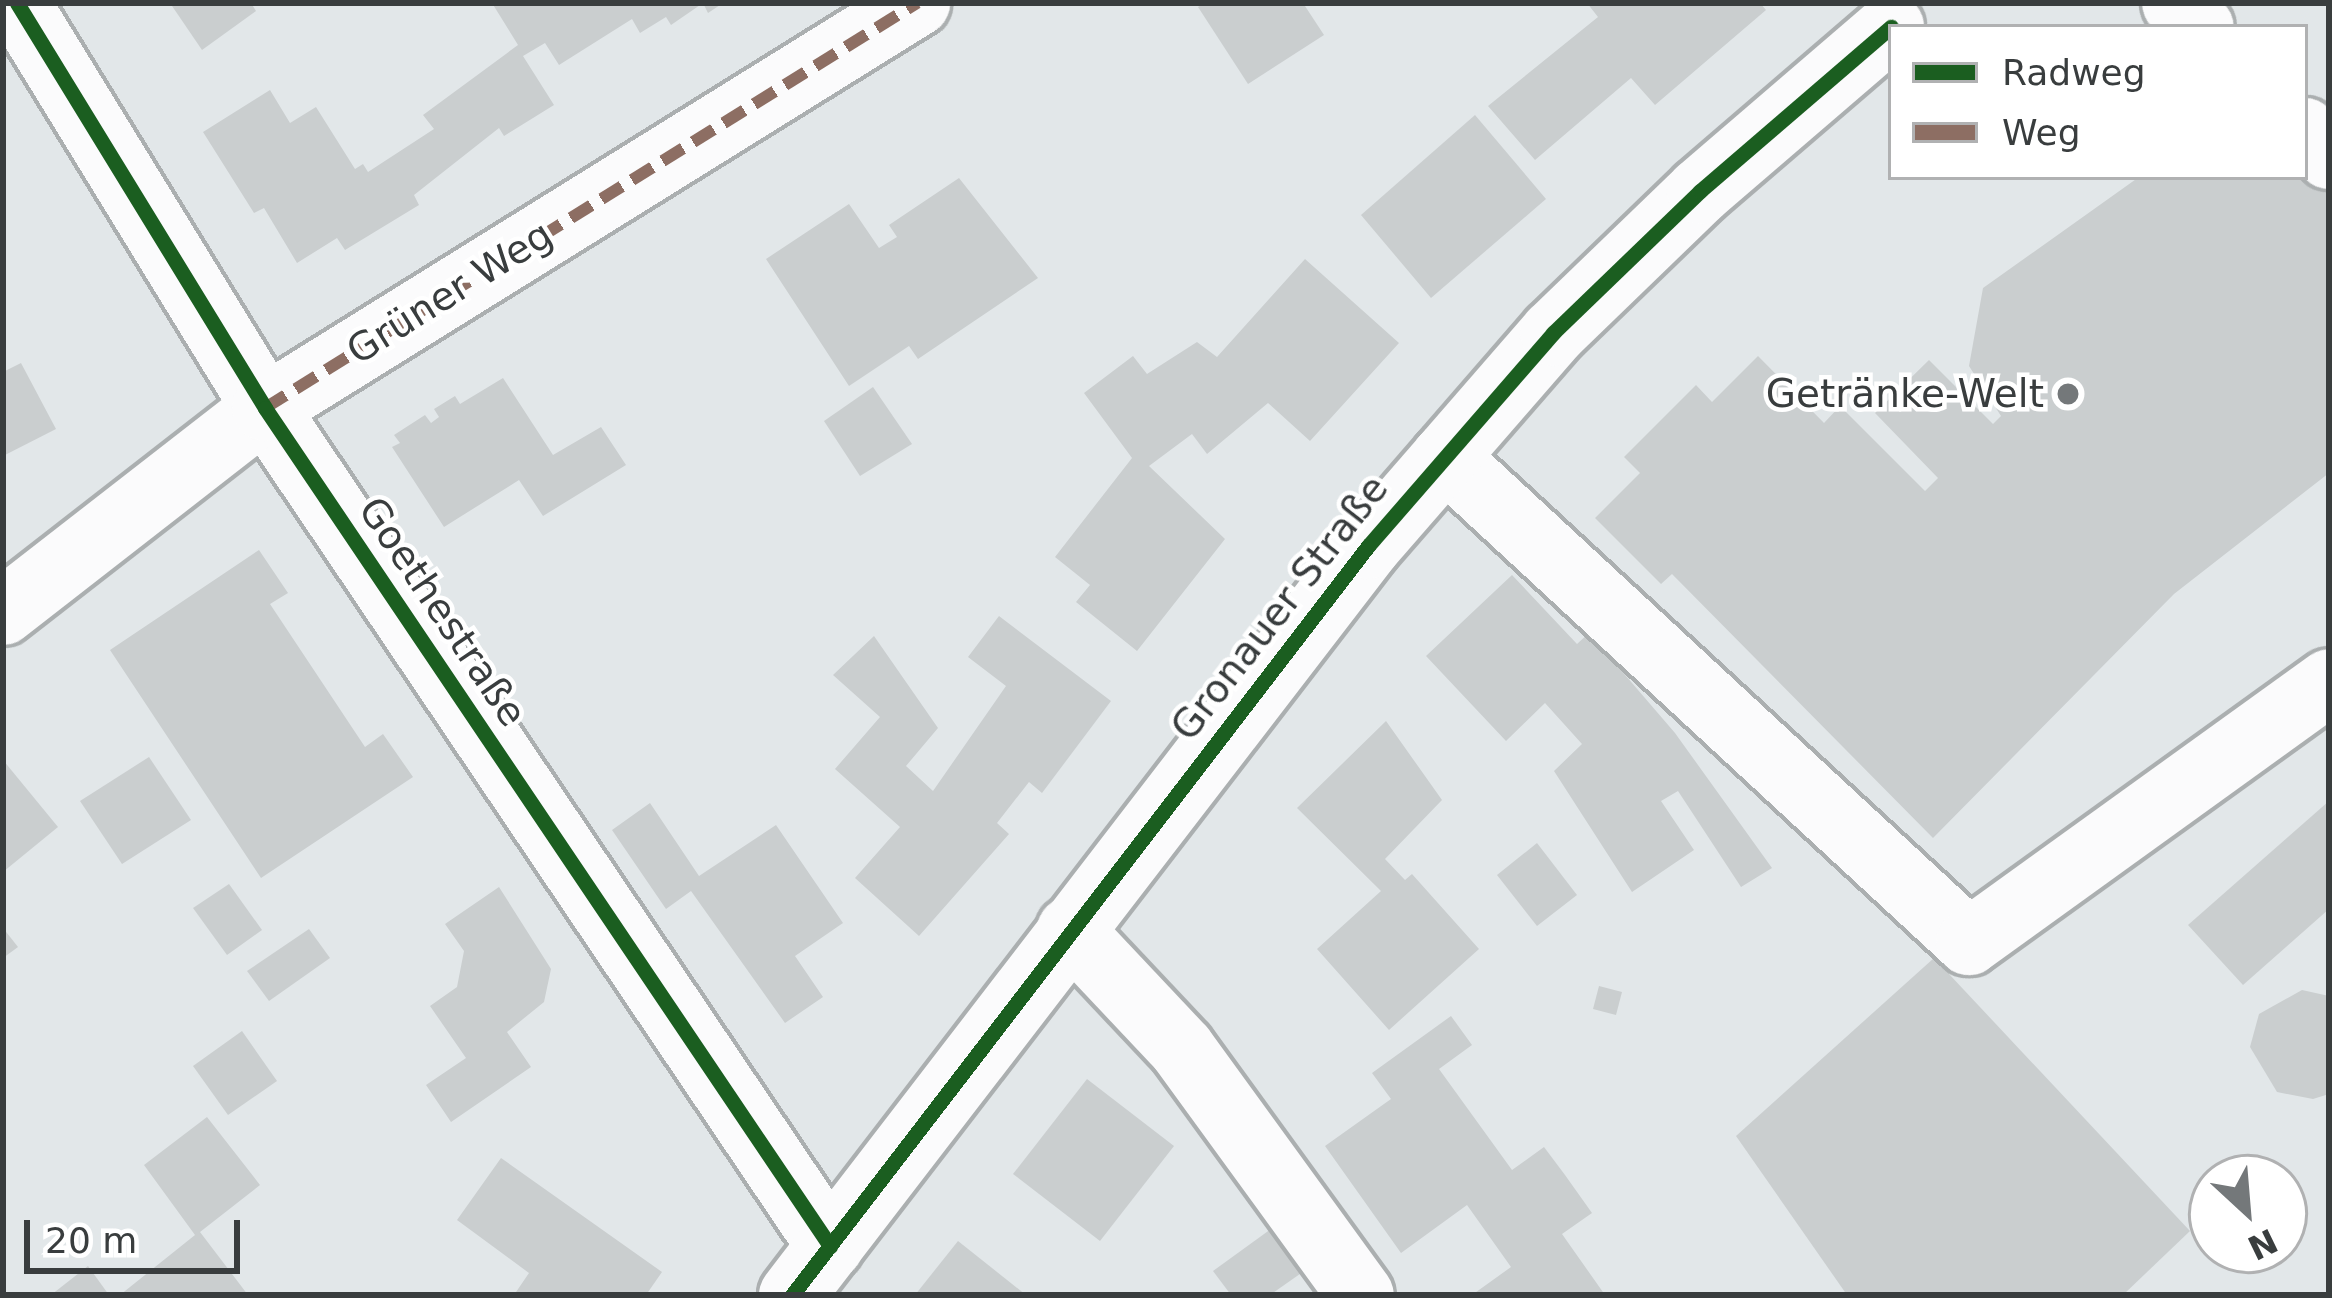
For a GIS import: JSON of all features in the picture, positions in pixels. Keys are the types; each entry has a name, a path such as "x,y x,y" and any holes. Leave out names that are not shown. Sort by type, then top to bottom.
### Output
{"street":[{"name":"Goethestraße","path":"17,3 265,408 811,1270"},
{"name":"Grüner Weg","path":"3,612 265,408 916,3"},
{"name":"Gronauer Straße","path":"1895,24 1920,3"},
{"path":"2175,3 2198,24"},
{"name":"Gronauer Straße","path":"811,1270 1070,930 1444,457 1553,333 1700,191 1888,30"},
{"path":"1444,457 1969,942 2329,682"},
{"path":"1070,930 1182,1048 1361,1295"}],"building":[{"path":"170,3 251,3 256,11 202,50"},
{"path":"492,3 703,3 671,25 666,17 640,33 632,19 559,65 545,43 523,56 554,105 504,136 499,128 414,195 419,205 345,250 337,238 297,263 264,208 254,213 203,132 270,90 290,123 316,107 355,169 363,164 368,172 434,129 423,115 518,45"},
{"path":"703,3 723,3 708,13"},
{"path":"1204,3 1303,3 1324,35 1248,84 1198,7"},
{"path":"1587,3 1760,3 1766,10 1655,105 1631,78 1535,160 1488,106 1598,17"},
{"path":"1475,115 1546,199 1431,298 1361,215"},
{"path":"2308,160 2329,190 2329,473 2174,594 1933,838 1672,574 1661,584 1595,518 1640,473 1624,457 1696,385 1712,402 1758,356 1824,423 1840,406 1925,491 1938,478 1875,413 1929,360 1993,424 2001,416 1969,366 1983,288 2135,180 2308,180"},
{"path":"959,178 1038,278 918,359 909,346 849,386 766,259 849,204 879,248 897,237 889,225"},
{"path":"1305,259 1399,343 1310,441 1268,403 1207,454 1192,434 1149,466 1225,539 1137,651 1076,602 1090,585 1055,557 1132,458 1084,393 1133,356 1147,374 1197,342 1217,357"},
{"path":"21,363 56,429 3,456 3,372"},
{"path":"503,378 553,455 601,427 626,465 543,516 519,480 444,527 392,447 400,443 394,435 425,415 431,423 439,417 434,409 455,396 460,404"},
{"path":"873,387 912,444 860,476 824,421"},
{"path":"259,550 288,593 270,604 365,747 383,734 413,777 261,878 110,650"},
{"path":"1512,575 1577,644 1589,633 1675,733 1772,868 1741,887 1678,791 1661,801 1694,850 1632,892 1554,771 1582,744 1545,703 1506,741 1426,656"},
{"path":"999,616 1111,701 1042,793 1029,782 997,823 1009,834 919,936 855,878 900,827 835,769 880,717 833,675 874,636 938,728 906,766 933,791 1006,686 968,657"},
{"path":"1386,721 1442,800 1385,859 1405,880 1412,874 1479,949 1389,1030 1317,949 1381,891 1297,808"},
{"path":"149,757 191,820 122,864 80,801"},
{"path":"3,760 58,827 3,872"},
{"path":"2329,801 2329,909 2243,985 2188,925"},
{"path":"650,803 699,876 776,825 843,923 795,956 823,997 785,1023 691,891 666,909 612,830"},
{"path":"1537,843 1577,895 1537,926 1497,875"},
{"path":"229,884 262,930 227,955 193,908"},
{"path":"499,887 551,969 544,1002 507,1032 531,1067 451,1122 426,1085 466,1058 430,1006 457,987 464,951 445,924"},
{"path":"3,928 18,947 3,958"},
{"path":"309,929 330,958 269,1001 247,971"},
{"path":"1934,958 2188,1233 2123,1295 1847,1295 1736,1136"},
{"path":"1599,986 1622,992 1616,1015 1593,1009"},
{"path":"2302,990 2329,996 2329,1094 2313,1099 2277,1092 2250,1047 2259,1014"},
{"path":"1451,1016 1472,1045 1439,1069 1512,1170 1544,1147 1565,1175 1592,1213 1562,1234 1605,1295 1472,1295 1511,1267 1467,1205 1401,1253 1325,1146 1391,1099 1372,1073"},
{"path":"242,1031 277,1081 228,1115 193,1066"},
{"path":"1087,1079 1174,1146 1100,1241 1013,1174"},
{"path":"207,1117 260,1185 200,1232 248,1295 120,1295 195,1235 144,1165"},
{"path":"501,1158 662,1272 646,1295 514,1295 529,1273 457,1220"},
{"path":"1275,1226 1307,1269 1270,1295 1231,1295 1213,1271"},
{"path":"958,1241 1026,1295 915,1295"},
{"path":"88,1266 109,1295 51,1295"}],"marked path":[{"path":"265,408 917,3"}],"cycle path":[{"path":"17,3 265,408 830,1246"},
{"path":"792,1295 1368,546 1553,333 1700,191 1888,30"}],"place":[{"name":"Getränke-Welt","path":"2068,394"}]}
